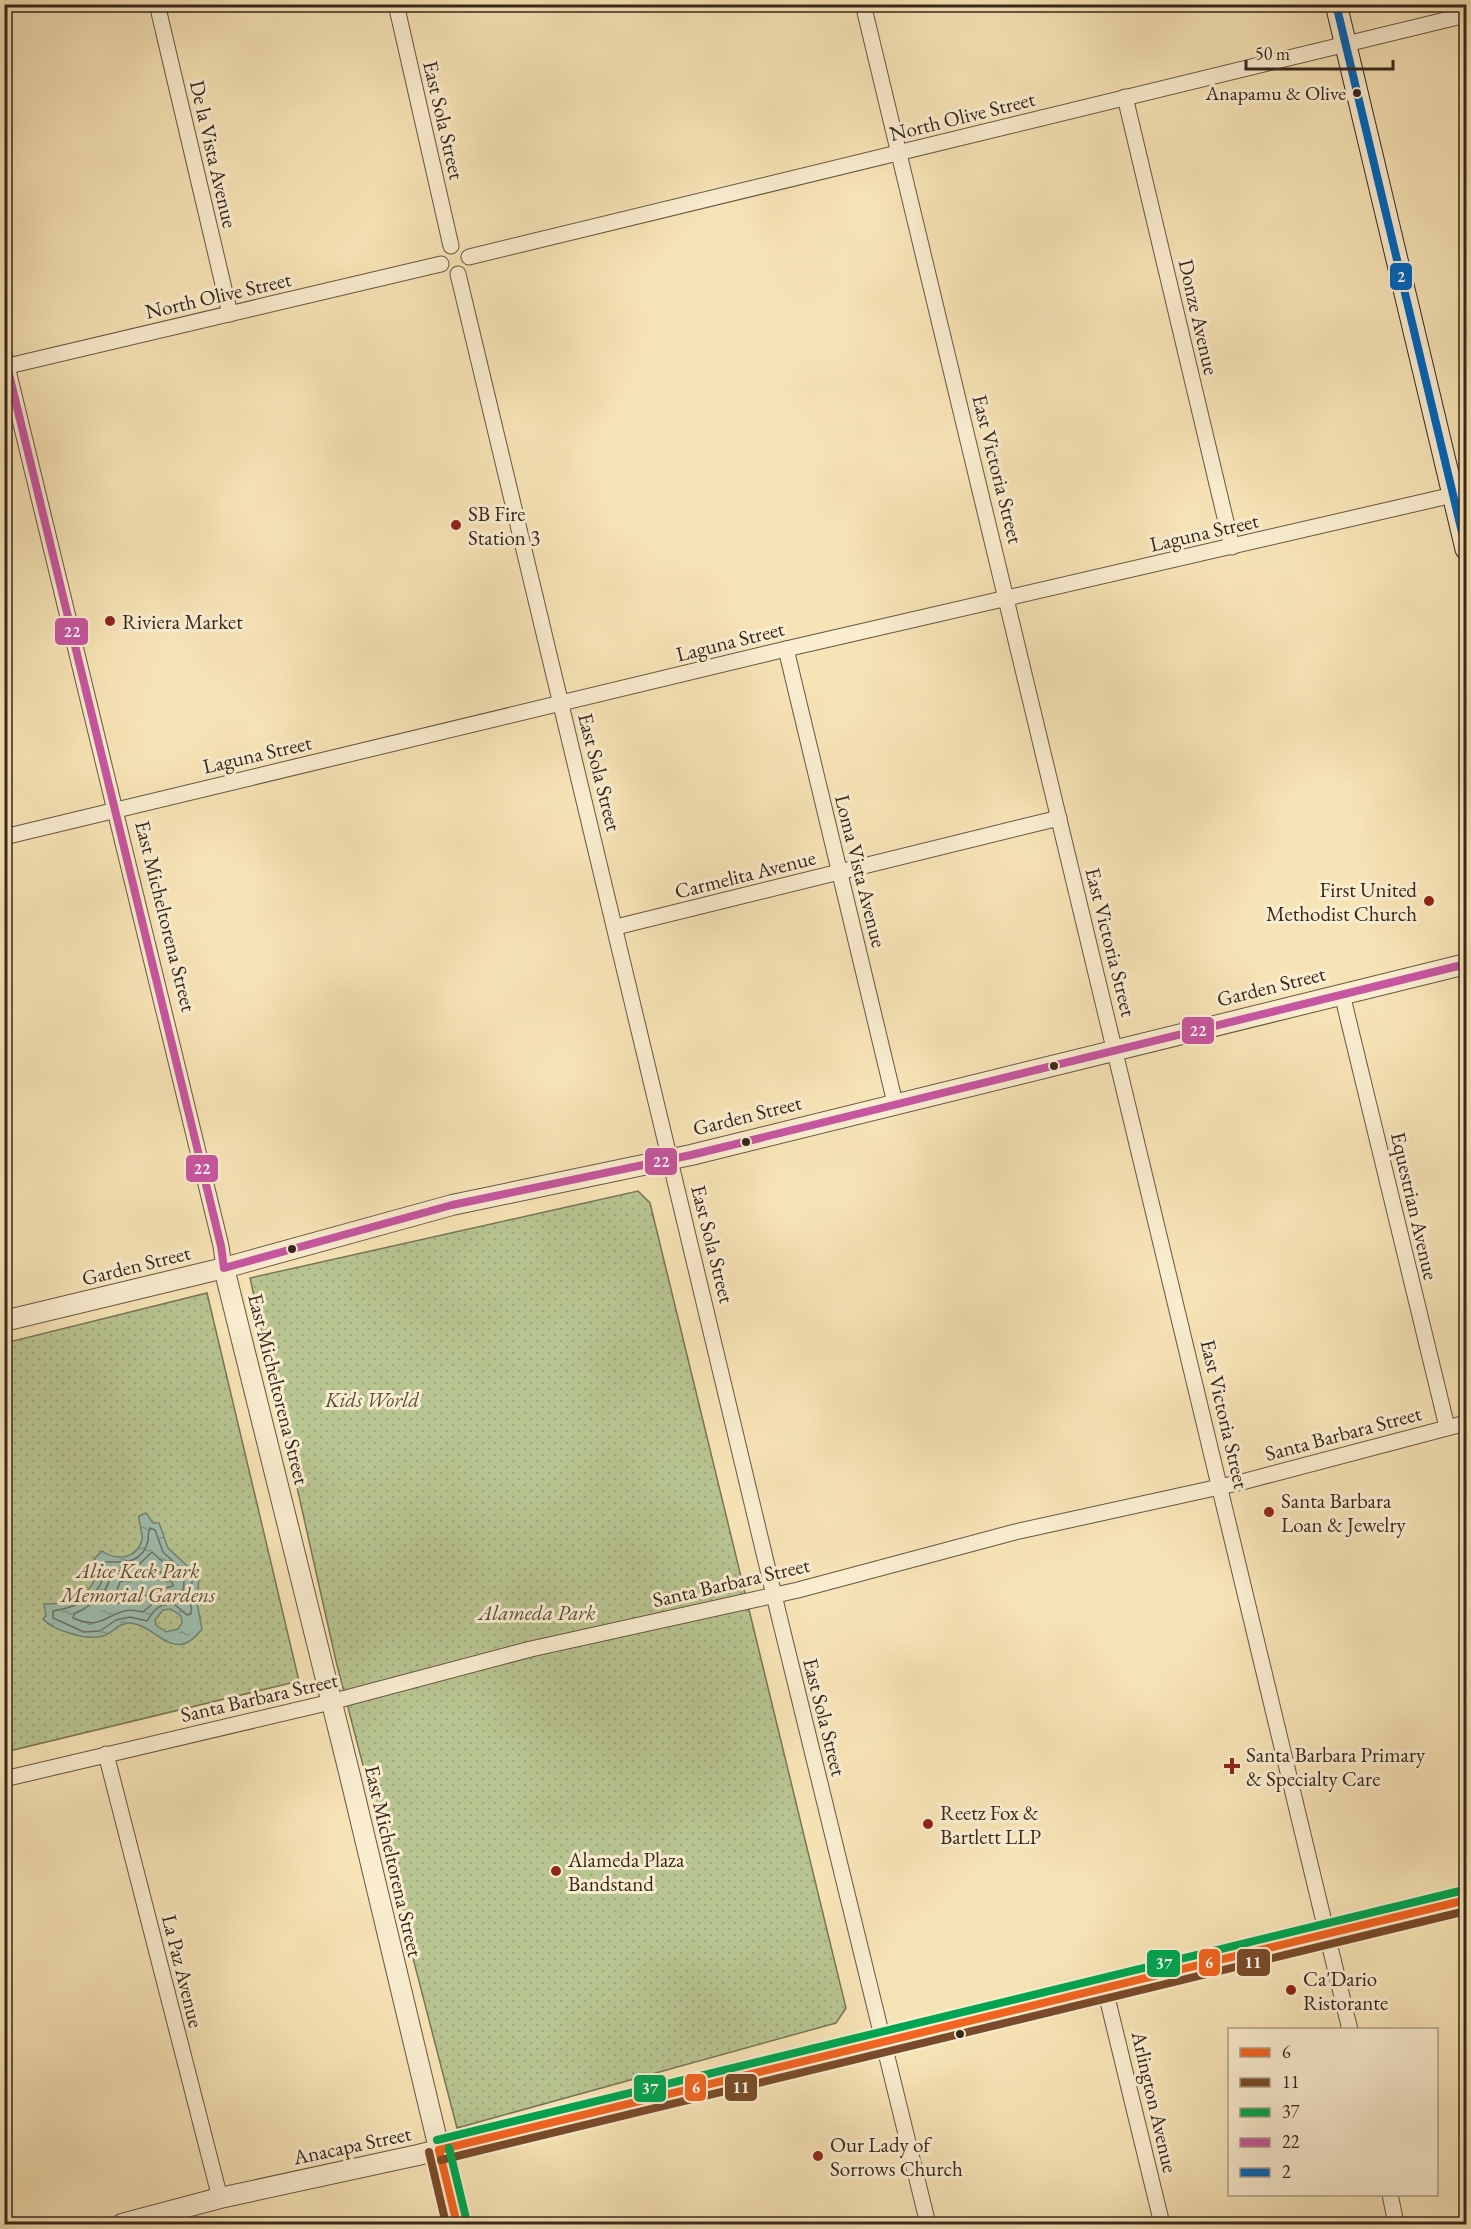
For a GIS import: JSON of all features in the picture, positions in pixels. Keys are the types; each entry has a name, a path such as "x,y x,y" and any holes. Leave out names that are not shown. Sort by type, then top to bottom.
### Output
{"main road":[{"path":"1336,4 1460,494 1467,549"}],"street":[{"name":"De la Vista Avenue","path":"157,4 230,314"},
{"name":"East Sola Street","path":"396,4 451,246"},
{"name":"East Victoria Street","path":"863,4 1008,598 1350,2028"},
{"name":"North Olive Street","path":"469,257 1467,15"},
{"name":"Donze Avenue","path":"1125,97 1232,547"},
{"path":"451,246 460,246 469,257 466,267 458,274 447,272 441,264 441,255 451,246"},
{"name":"North Olive Street","path":"5,362 230,314 441,264"},
{"name":"East Sola Street","path":"458,274 774,1594 928,2224"},
{"name":"East Micheltorena Street","path":"5,362 172,1035 221,1246 224,1268 457,2224"},
{"name":"Laguna Street","path":"4,837 786,649 1460,494"},
{"name":"Loma Vista Avenue","path":"786,649 895,1103"},
{"name":"Carmelita Avenue","path":"616,927 1059,818"},
{"name":"Garden Street","path":"4,1321 224,1268 452,1205 671,1159 1467,964"},
{"name":"Equestrian Avenue","path":"1341,994 1447,1427"},
{"name":"Santa Barbara Street","path":"4,1779 330,1702 531,1649 774,1594 1016,1532 1221,1487 1467,1423"},
{"name":"La Paz Avenue","path":"106,1754 220,2198"},
{"name":"Anacapa Street","path":"122,2224 220,2198 439,2150 1467,1900"},
{"name":"Arlington Avenue","path":"1105,1989 1162,2224"},
{"path":"1390,2196 1396,2224"}],"green space":[{"name":"Alameda Park","path":"638,1191 650,1203 846,2008 836,2023 457,2128 336,1661 250,1278"},
{"name":"Alice Keck Park Memorial Gardens","path":"207,1293 299,1681 5,1752 5,1343"}],"water":[{"path":"146,1513 153,1523 159,1523 168,1548 199,1577 197,1602 202,1629 183,1644 174,1644 150,1630 131,1623 123,1624 107,1635 89,1637 71,1634 54,1627 43,1619 46,1616 44,1604 65,1602 88,1590 97,1574 98,1563 94,1559 102,1551 119,1557 136,1551 142,1540 139,1516","holes":["171,1609 181,1616 182,1623 178,1629 166,1632 156,1625 155,1620 163,1610"]}],"transit line":[{"name":"2","path":"1336,4 1466,549"},
{"name":"22","path":"4,367 7,366 221,1246 224,1268 452,1205 691,1155 1466,964"},
{"name":"37","path":"437,2140 1464,1890"},
{"name":"6","path":"439,2150 1466,1900"},
{"name":"11","path":"441,2160 1466,1911"},
{"name":"37","path":"449,2148 467,2222"},
{"name":"6","path":"439,2150 457,2224"},
{"name":"11","path":"429,2152 446,2224"}],"place":[{"name":"Anapamu & Olive","path":"1357,93"},
{"name":"SB Fire Station 3","path":"456,525"},
{"name":"Riviera Market","path":"110,621"},
{"name":"First United Methodist Church","path":"1429,901"},
{"name":"Santa Barbara Loan & Jewelry","path":"1269,1512"},
{"name":"Santa Barbara Primary & Specialty Care","path":"1232,1766"},
{"name":"Reetz Fox & Bartlett LLP","path":"928,1824"},
{"name":"Alameda Plaza Bandstand","path":"556,1871"},
{"name":"Ca'Dario Ristorante","path":"1291,1990"},
{"name":"Our Lady of Sorrows Church","path":"818,2156"}],"park label":[{"name":"Kids World","path":"372,1399"}]}
